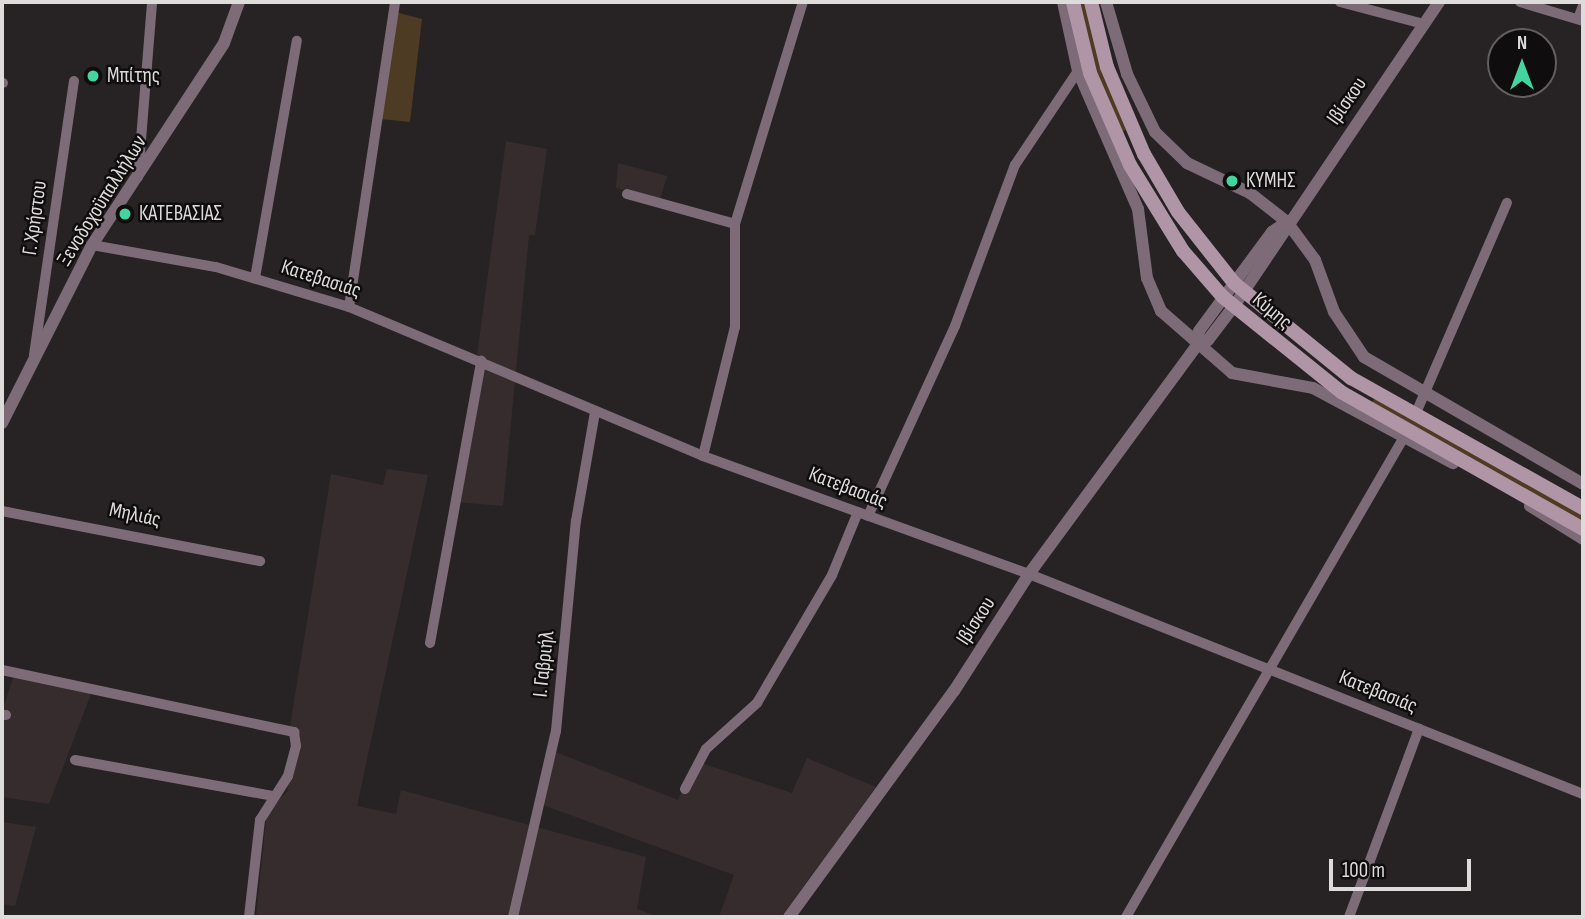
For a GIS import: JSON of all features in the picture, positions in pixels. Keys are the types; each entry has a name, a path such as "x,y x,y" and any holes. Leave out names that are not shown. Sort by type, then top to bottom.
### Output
{"main road":[{"name":"Κύμης","path":"1073,2 1090,73 1130,165 1183,251 1228,302 1341,392 1583,529"},
{"name":"Κύμης","path":"1091,2 1113,85 1144,155 1178,212 1239,288 1331,364 1583,508"}],"street":[{"path":"137,178 152,2"},
{"name":"Ξενοδοχοϋπαλλήλων","path":"2,423 92,245 224,43 239,2"},
{"path":"349,307 395,2"},
{"path":"703,456 737,311 734,224 803,2"},
{"path":"1063,2 1078,71 1138,209 1151,295 1196,346 1232,373 1313,388 1583,539"},
{"path":"1106,2 1127,74 1155,132 1187,163 1250,193 1287,222 1315,260 1334,312 1355,346 1377,368 1583,484"},
{"path":"1340,2 1424,24"},
{"name":"Ιβίσκου","path":"789,917 954,691 1030,574 1196,346 1199,331 1239,288 1272,232 1287,222 1439,2"},
{"path":"1520,2 1581,20 1583,5"},
{"path":"256,278 297,41"},
{"path":"685,789 706,749 757,704 832,575 955,326 1015,165 1078,71"},
{"name":"Γ. Χρήστου","path":"33,362 74,80"},
{"path":"627,194 734,224"},
{"path":"1416,413 1507,203"},
{"name":"Κατεβασιάς","path":"92,245 256,278 349,307 703,456 1030,574 1583,794"},
{"path":"430,643 481,361"},
{"name":"Ι. Γαβριήλ","path":"513,917 556,731 576,521 595,412"},
{"path":"1126,917 1404,437"},
{"name":"Μηλιάς","path":"2,511 260,561"},
{"path":"2,670 290,730 296,746 260,820 249,917"},
{"path":"1349,917 1419,729"},
{"path":"75,760 274,796"}],"shaded area":[{"path":"1078,2 1085,2 1102,69 1126,130 1120,132 1095,71"},
{"path":"395,12 422,19 410,122 381,119"},
{"path":"506,141 547,149 535,235 529,235 503,506 457,502 485,358 477,355"},
{"path":"618,163 667,176 660,200 616,188"},
{"path":"1375,397 1583,515 1583,522 1372,403"},
{"path":"387,469 428,475 357,806 396,814 401,790 646,857 637,909 659,917 256,917 267,810 287,792 300,736 290,726 331,474 383,485"},
{"path":"16,669 94,686 49,804 2,797 2,711"},
{"path":"553,751 678,800 695,761 792,793 807,758 876,787 781,917 719,917 734,875 543,805"},
{"path":"2,822 36,827 15,906 2,904"}],"place":[{"name":"Μπίτης","path":"93,76"},
{"name":"ΚΥΜΗΣ","path":"1232,181"},
{"name":"ΚΑΤΕΒΑΣΙΑΣ","path":"125,214"}]}
